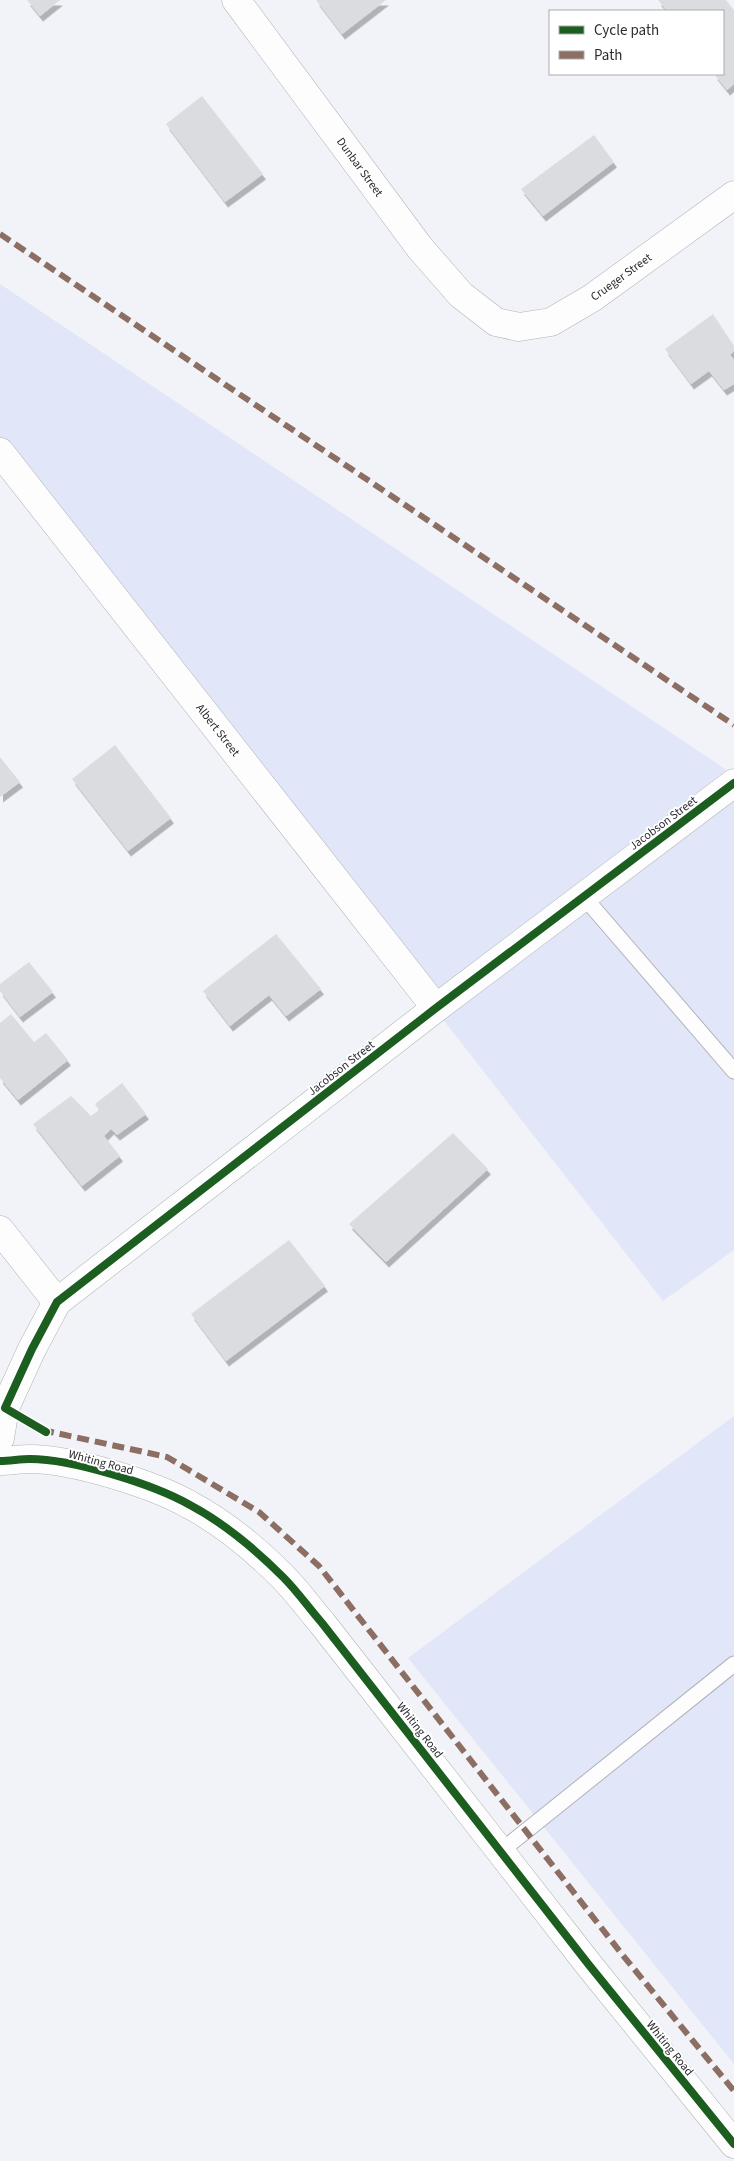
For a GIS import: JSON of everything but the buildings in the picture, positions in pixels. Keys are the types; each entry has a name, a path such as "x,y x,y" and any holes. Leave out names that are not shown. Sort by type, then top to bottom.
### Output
{"street":[{"name":"Dunbar Street","path":"236,0 420,248 461,295 496,322"},
{"name":"Crueger Street","path":"496,322 519,327 551,322 592,298 734,195"},
{"name":"Albert Street","path":"0,452 436,1008"},
{"name":"Jacobson Street","path":"0,1438 6,1408 32,1348 57,1302 436,1008 734,783"},
{"path":"0,1230 57,1302"},
{"name":"Whiting Road","path":"0,1461 32,1459 73,1464 127,1479 190,1504 249,1547 284,1578 322,1623 734,2144"}],"lane":[{"path":"584,897 734,1071"},
{"path":"501,1851 734,1664"}],"shaded area":[{"path":"0,284 734,775 734,1250 663,1301 0,453"},
{"path":"734,1416 734,2064 408,1658"}],"marked path":[{"path":"0,234 734,725"},
{"path":"42,1430 167,1457 259,1512 319,1566 621,1953 734,2091"}],"cycle path":[{"path":"46,1432 5,1408 32,1349 57,1302 436,1008 734,783"},
{"path":"0,1461 30,1459 68,1463 112,1474 155,1489 190,1505 215,1520 251,1547 273,1567 322,1623 589,1965 734,2144"}]}
